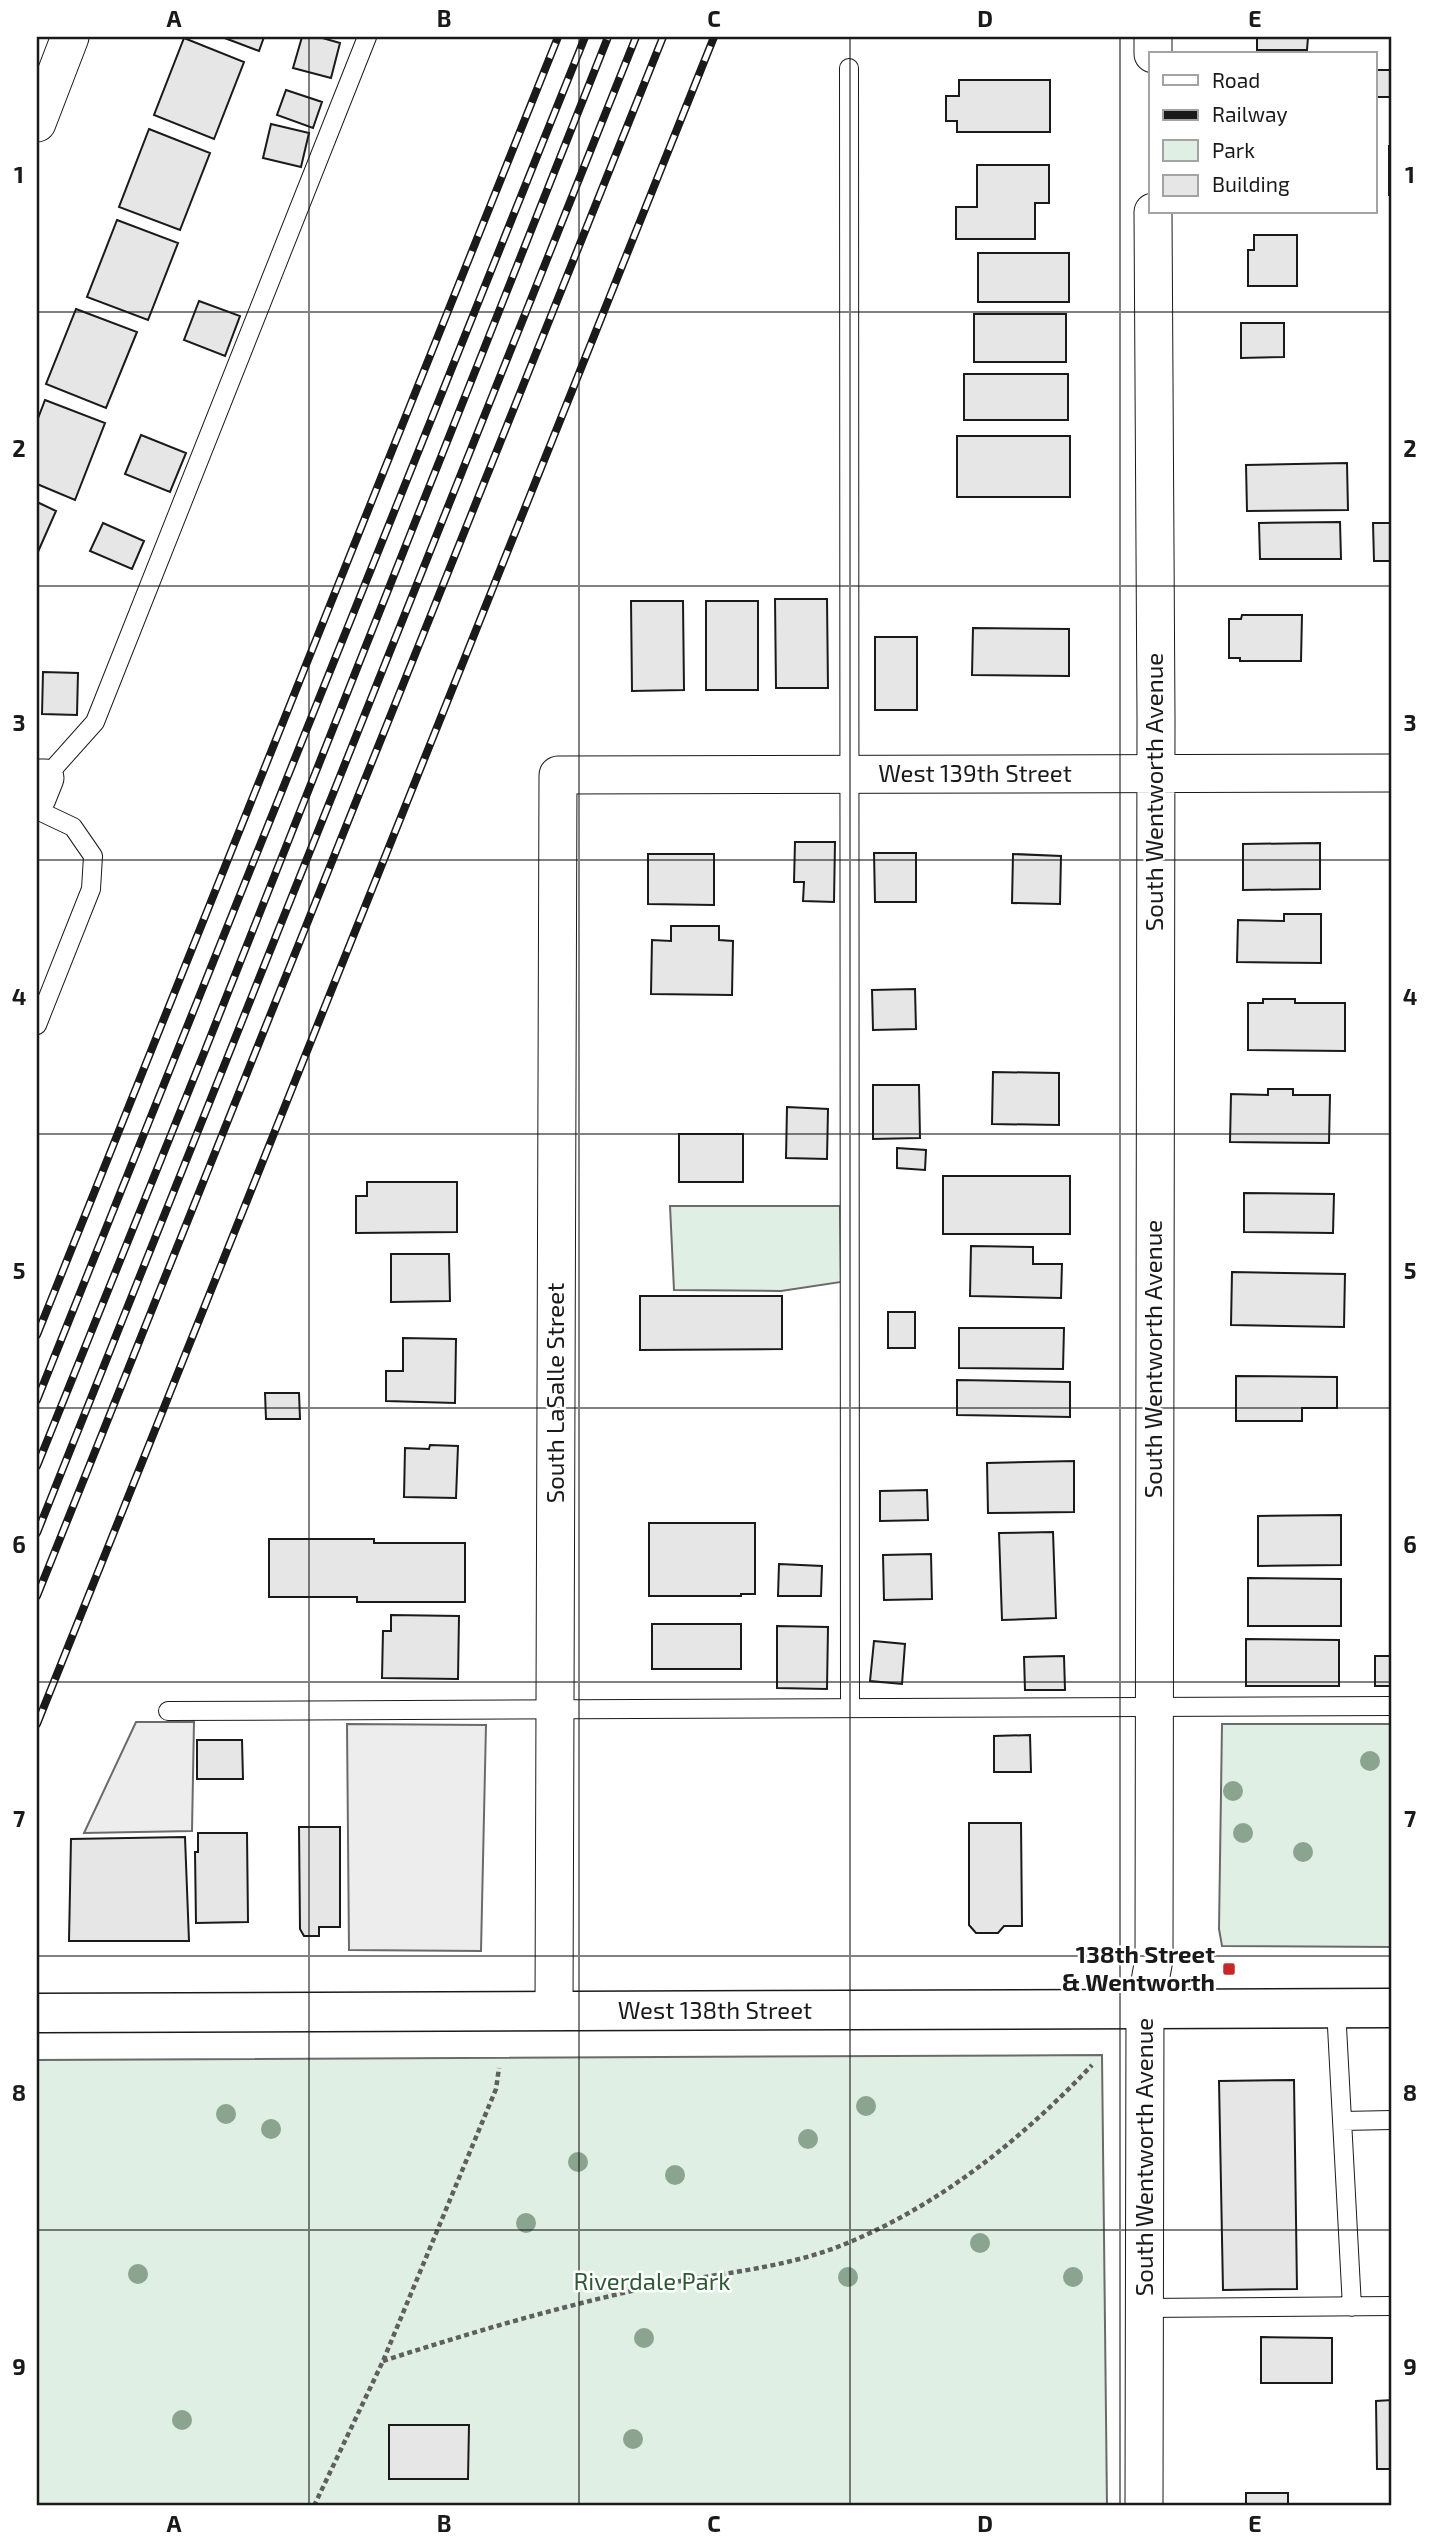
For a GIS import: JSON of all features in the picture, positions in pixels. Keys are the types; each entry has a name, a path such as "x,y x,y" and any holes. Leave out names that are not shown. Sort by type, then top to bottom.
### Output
{"street":[{"path":"37,123 70,37"},
{"name":"South Wentworth Avenue","path":"1143,2506 1145,2009 1154,1959 1156,773 1153,214"},
{"name":"West 139th Street","path":"558,775 1392,773"},
{"name":"South LaSalle Street","path":"554,2011 558,775"},
{"name":"West 138th Street","path":"37,2013 1392,2008"}],"lane":[{"path":"37,1026 91,889 93,856 73,827 39,791 95,722 367,37"},
{"path":"849,68 850,1708"},
{"path":"168,1711 1392,1706"},
{"path":"1336,2008 1352,2307"},
{"path":"1342,2121 1392,2120"},
{"path":"1144,2308 1392,2306"}],"path":[{"path":"383,2361 469,2333 572,2305 656,2286 793,2261 843,2245 888,2225 933,2199 981,2165 1092,2065"},
{"path":"314,2506 383,2361 496,2089 499,2068"}],"green space":[{"path":"670,1206 840,1206 841,1282 781,1291 674,1290"},
{"path":"1222,1724 1392,1724 1392,1947 1222,1946 1219,1929"},
{"name":"Riverdale Park","path":"1102,2055 1107,2506 37,2506 37,2060"}],"shaded area":[{"path":"136,1722 194,1722 192,1831 84,1833"},
{"path":"347,1724 486,1725 481,1951 349,1950"}],"building":[{"path":"222,37 264,37 259,51"},
{"path":"302,37 319,37 340,43 331,78 293,68"},
{"path":"1257,37 1308,37 1307,50 1257,50"},
{"path":"184,38 244,62 214,139 154,115"},
{"path":"1376,70 1392,70 1392,97 1376,97"},
{"path":"959,80 1050,80 1050,132 957,132 957,121 946,121 946,96 959,96"},
{"path":"286,90 322,102 313,128 277,115"},
{"path":"271,124 309,133 301,167 263,158"},
{"path":"149,129 210,153 180,230 119,207"},
{"path":"1389,146 1392,146 1392,195 1389,195"},
{"path":"977,165 1049,165 1049,203 1035,203 1035,239 956,239 956,207 977,207"},
{"path":"117,220 178,243 148,320 87,297"},
{"path":"1254,235 1297,235 1297,286 1248,286 1248,250 1254,250"},
{"path":"978,253 1069,253 1069,302 978,302"},
{"path":"199,301 240,316 225,356 184,340"},
{"path":"76,309 137,332 106,408 46,384"},
{"path":"974,314 1066,314 1066,362 974,362"},
{"path":"1241,323 1284,323 1284,357 1241,358"},
{"path":"964,374 1068,374 1068,420 964,420"},
{"path":"45,400 105,423 75,500 37,484 37,421"},
{"path":"141,435 186,453 170,492 125,474"},
{"path":"957,436 1070,436 1070,497 957,497"},
{"path":"1347,463 1348,510 1247,511 1246,465"},
{"path":"37,502 56,511 37,554"},
{"path":"1340,522 1341,559 1260,559 1259,523"},
{"path":"103,523 144,541 132,569 90,551"},
{"path":"1373,523 1392,523 1392,561 1374,561"},
{"path":"775,599 827,599 828,688 776,688"},
{"path":"631,601 683,601 684,690 632,691"},
{"path":"706,601 758,601 758,690 706,690"},
{"path":"1242,615 1302,615 1301,661 1240,661 1240,658 1229,658 1229,619 1241,619"},
{"path":"973,628 1069,629 1069,676 972,675"},
{"path":"875,637 917,637 917,710 875,710"},
{"path":"43,672 78,673 77,715 42,714"},
{"path":"795,842 835,842 834,902 803,901 804,882 794,882"},
{"path":"1320,843 1320,889 1243,890 1243,844"},
{"path":"874,853 916,853 916,902 875,902"},
{"path":"648,854 714,854 714,905 648,904"},
{"path":"1013,854 1061,856 1060,904 1012,903"},
{"path":"1284,914 1321,914 1321,963 1237,962 1238,920 1284,921"},
{"path":"671,926 719,926 719,940 733,941 732,995 651,994 652,940 671,941"},
{"path":"915,989 916,1029 873,1030 872,990"},
{"path":"1263,999 1295,999 1295,1003 1345,1003 1345,1051 1248,1050 1248,1003 1263,1003"},
{"path":"993,1072 1059,1073 1059,1125 992,1124"},
{"path":"873,1085 919,1085 920,1138 873,1139"},
{"path":"1268,1089 1293,1089 1293,1095 1330,1095 1329,1143 1230,1142 1231,1094 1268,1095"},
{"path":"787,1107 828,1109 827,1159 786,1158"},
{"path":"679,1134 743,1134 743,1182 679,1182"},
{"path":"897,1148 926,1150 925,1170 897,1168"},
{"path":"943,1176 1070,1176 1070,1234 943,1234"},
{"path":"367,1182 457,1182 457,1232 356,1233 356,1196 367,1196"},
{"path":"1244,1193 1334,1194 1333,1233 1244,1232"},
{"path":"971,1246 1033,1247 1033,1264 1062,1264 1061,1298 970,1296"},
{"path":"391,1254 449,1254 450,1301 391,1302"},
{"path":"1232,1272 1345,1274 1344,1327 1231,1325"},
{"path":"640,1296 782,1296 782,1349 640,1350"},
{"path":"888,1312 915,1312 915,1348 888,1348"},
{"path":"959,1328 1064,1328 1063,1369 959,1368"},
{"path":"403,1338 456,1339 455,1403 386,1401 386,1371 403,1371"},
{"path":"1236,1376 1337,1377 1337,1408 1302,1408 1302,1421 1236,1421"},
{"path":"957,1380 1070,1382 1070,1417 957,1415"},
{"path":"265,1393 299,1393 300,1419 266,1419"},
{"path":"430,1445 458,1446 456,1498 404,1497 405,1448 429,1449"},
{"path":"1074,1461 1074,1512 988,1513 987,1463"},
{"path":"927,1490 928,1520 880,1521 880,1491"},
{"path":"1341,1515 1341,1565 1258,1566 1258,1516"},
{"path":"649,1523 755,1523 755,1594 649,1596"},
{"path":"1053,1532 1056,1618 1002,1620 999,1533"},
{"path":"269,1539 374,1539 374,1543 465,1543 465,1602 357,1602 357,1597 269,1597"},
{"path":"931,1554 932,1599 884,1600 883,1555"},
{"path":"779,1564 822,1566 821,1596 778,1596"},
{"path":"1248,1578 1341,1579 1341,1626 1248,1626"},
{"path":"391,1615 459,1616 458,1679 382,1678 383,1631 391,1631"},
{"path":"652,1624 741,1624 741,1669 652,1669"},
{"path":"777,1626 828,1627 827,1689 777,1688"},
{"path":"1246,1639 1339,1640 1339,1686 1246,1686"},
{"path":"874,1641 905,1644 902,1684 870,1681"},
{"path":"1064,1656 1065,1690 1025,1690 1024,1657"},
{"path":"1375,1656 1392,1656 1392,1686 1375,1686"},
{"path":"1030,1735 1031,1772 994,1772 994,1736"},
{"path":"197,1740 242,1740 243,1779 197,1779"},
{"path":"969,1823 1021,1823 1022,1926 1004,1926 998,1933 976,1933 969,1925"},
{"path":"299,1827 340,1827 340,1927 319,1927 319,1936 304,1936 300,1929"},
{"path":"198,1833 247,1833 248,1922 196,1923 195,1852 198,1852"},
{"path":"185,1837 189,1941 69,1941 71,1839"},
{"path":"1294,2080 1297,2289 1223,2290 1219,2081"},
{"path":"1261,2337 1332,2338 1332,2383 1261,2383"},
{"path":"1392,2400 1392,2469 1377,2469 1376,2401"},
{"path":"389,2425 469,2425 468,2479 389,2479"},
{"path":"1246,2493 1288,2493 1288,2506 1246,2506"}],"railway":[{"path":"37,1335 558,37"},
{"path":"37,1400 585,37"},
{"path":"37,1466 608,37"},
{"path":"37,1533 636,37"},
{"path":"37,1596 663,37"},
{"path":"37,1724 714,37"}],"place":[{"name":"138th Street & Wentworth","path":"1229,1969"}]}
